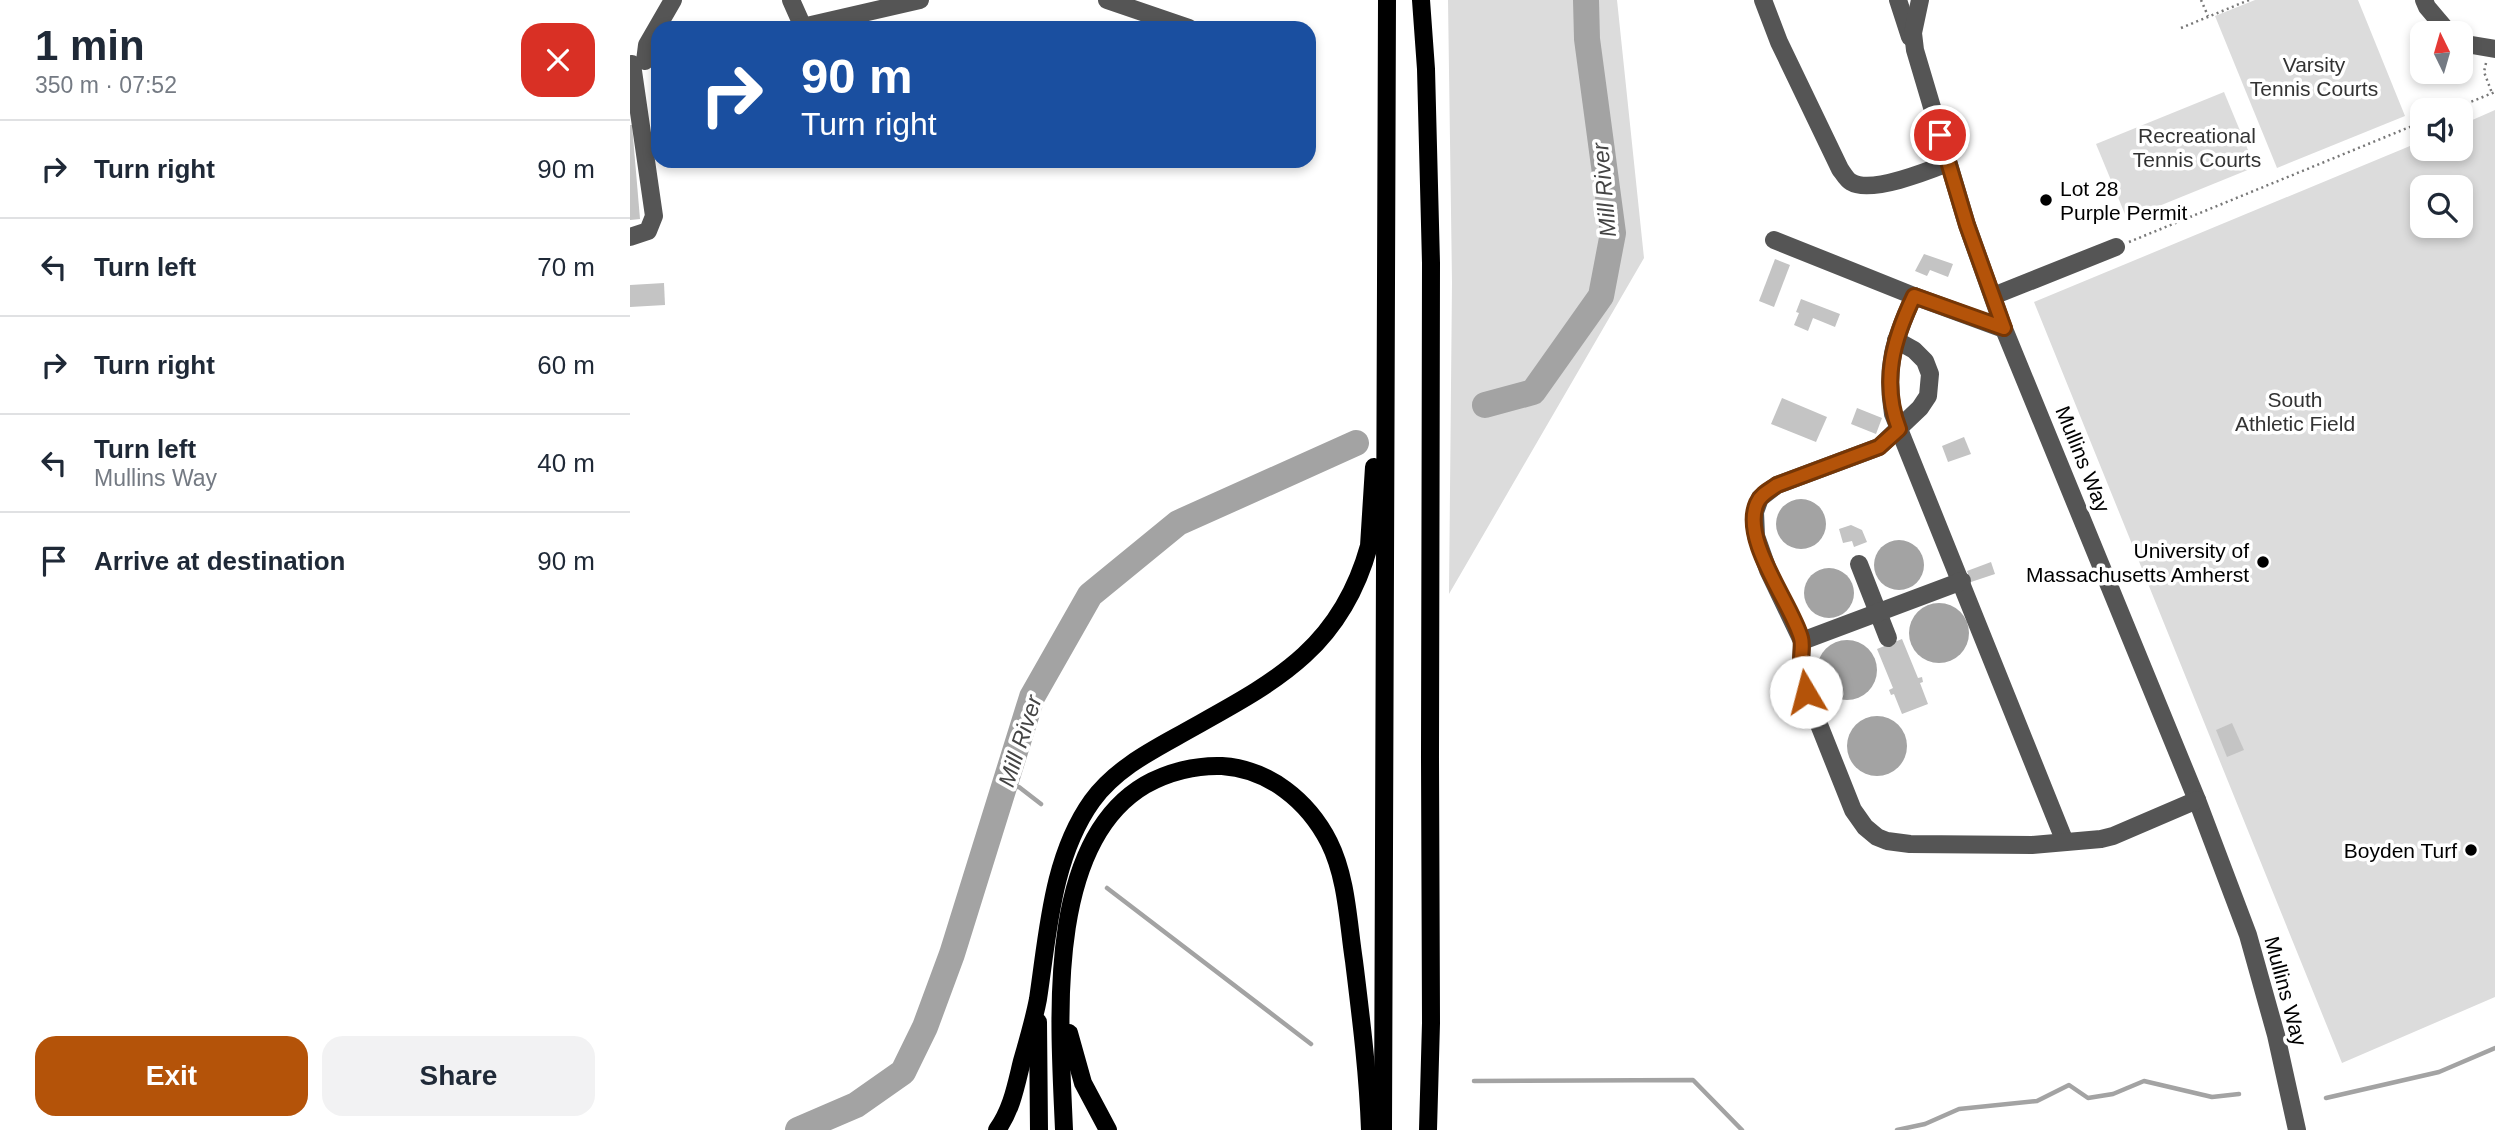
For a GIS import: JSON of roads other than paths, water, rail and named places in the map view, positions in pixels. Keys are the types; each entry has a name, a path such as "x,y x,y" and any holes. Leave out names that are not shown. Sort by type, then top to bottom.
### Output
{"main road":[{"path":"1383,1130 1387,0"},
{"path":"1420,0 1426,69 1432,262 1432,1023 1428,1130"},
{"path":"997,1130 1010,1108 1038,1001 1047,930 1068,846 1093,799 1104,786 1136,761 1296,665 1331,626 1355,586 1369,546 1387,190"},
{"path":"1064,1130 1061,995 1063,948 1071,905 1094,842 1114,810 1142,787 1161,777 1182,771 1220,766 1241,769 1263,777 1293,796 1311,814 1325,835 1336,860 1348,913 1363,1025 1370,1130"},
{"path":"1061,995 1077,1066 1090,1099 1108,1130"},
{"path":"1038,1001 1039,1130"}],"street":[{"path":"661,21 673,0"},
{"path":"791,0 799,21"},
{"path":"827,21 920,0"},
{"path":"1107,0 1168,21"},
{"path":"1763,0 1840,169 1850,182 1865,186 1917,174 1948,163"},
{"path":"1898,0 1915,50"},
{"name":"Mullins Way","path":"1920,0 1913,33 1915,50 1948,163 2004,328 2197,800 2248,935 2276,1035 2297,1130"},
{"path":"2424,0 2439,21"},
{"path":"630,237 648,231 654,216 641,62 651,38"},
{"path":"2473,45 2492,49"},
{"path":"1774,240 1914,296 2004,328"},
{"path":"1993,296 2116,247"},
{"path":"1914,296 1896,340 1889,368 1889,393 1893,414 2065,842"},
{"path":"1879,447 1920,408 1928,396 1930,374 1925,360 1896,340"},
{"path":"1908,450 1879,447 1777,485 1756,504 1754,523 1768,570 1802,641 1801,667 1806,692 1853,810 1870,831 1887,841 1910,844 2032,845 2065,842 2113,836 2197,800"},
{"path":"1858,564 1888,638"},
{"path":"1802,641 1962,581"}],"waterway":[{"name":"Mill River","path":"1485,405 1533,392 1601,296 1613,233 1587,39 1586,0"},
{"name":"Mill River","path":"798,1130 856,1105 903,1072 925,1027 952,954 1032,697 1090,595 1178,523 1356,443"},
{"path":"1004,787 1019,787 1041,804"},
{"path":"1107,888 1311,1044"},
{"path":"2326,1098 2439,1072 2495,1048"},
{"path":"1474,1081 1693,1080 1742,1130"},
{"path":"1897,1130 1925,1124 1959,1109 2037,1101 2069,1085 2088,1098 2113,1094 2144,1081 2212,1097 2239,1094"}],"place":[{"name":"Lot 28 Purple Permit","path":"2046,200"},
{"name":"University of Massachusetts Amherst","path":"2263,562"},
{"name":"Boyden Turf","path":"2471,850"}],"park label":[{"name":"Varsity Tennis Courts","path":"2314,76"},
{"name":"Recreational Tennis Courts","path":"2197,147"},
{"name":"South Athletic Field","path":"2295,411"}]}
